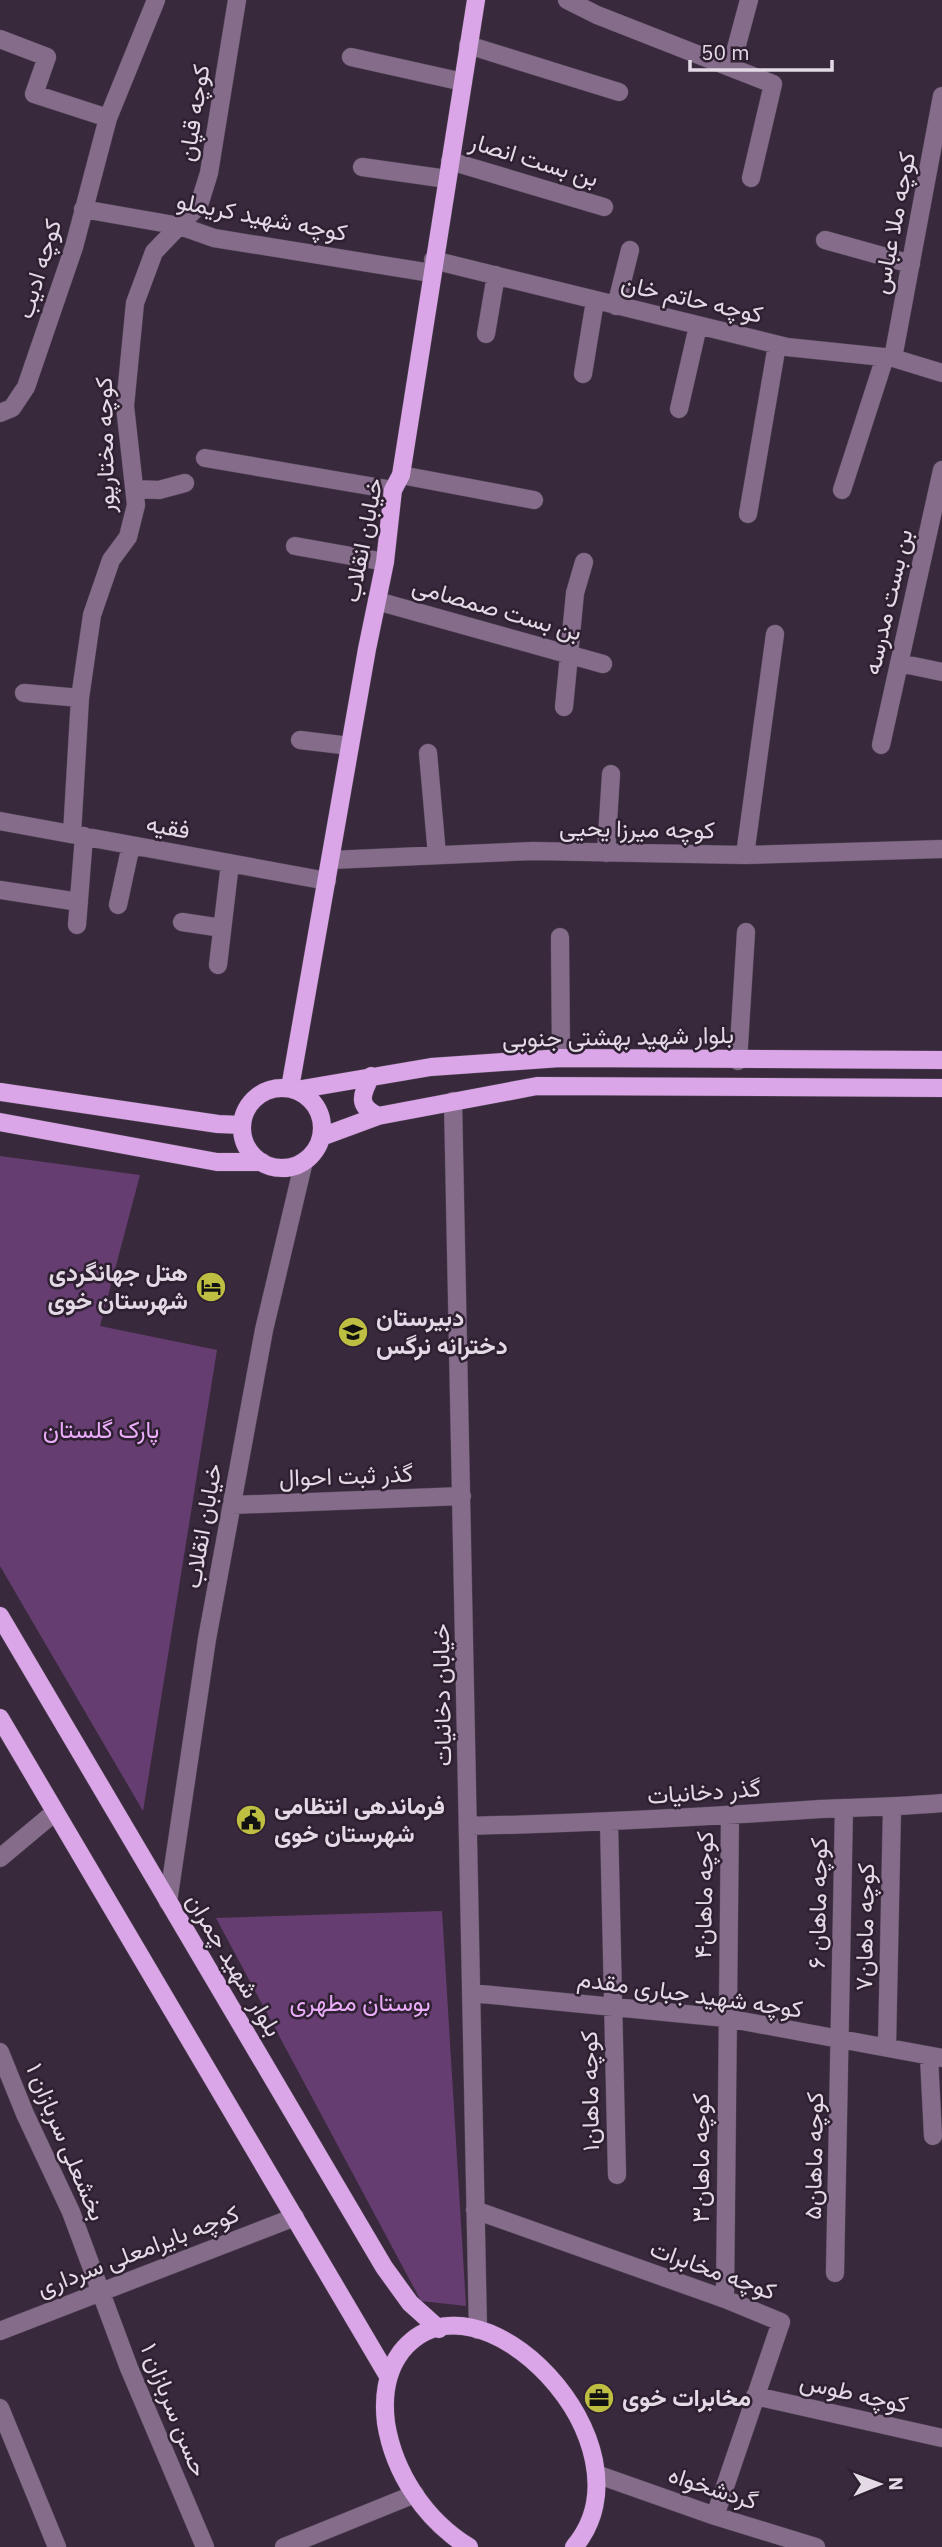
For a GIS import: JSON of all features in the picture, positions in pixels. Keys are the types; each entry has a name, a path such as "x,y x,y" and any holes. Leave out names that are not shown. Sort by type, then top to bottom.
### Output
{"main road":[{"name":"خیابان انقلاب","path":"293,1089 350,746 385,562 476,0"},
{"name":"بلوار شهید بهشتی جنوبی","path":"293,1089 431,1067 561,1058 942,1060"},
{"path":"371,1076 364,1089 363,1101 367,1111 378,1116"},
{"name":"بلوار شهید بهشتی جنوبی","path":"321,1137 378,1116 537,1086 942,1088"},
{"path":"0,1122 218,1162 262,1162 283,1168 304,1161 317,1147 321,1137 320,1114 306,1095 293,1089 276,1088 253,1100 245,1111 242,1125 247,1146 262,1162"},
{"path":"0,1092 218,1124 242,1125"},
{"name":"بلوار شهید چمران","path":"0,1616 384,2267 410,2303 439,2329"},
{"path":"0,1718 388,2376"},
{"path":"469,2547 443,2528 425,2509 398,2465 390,2442 385,2397 388,2376 396,2359 408,2344 422,2334 457,2327 499,2337 520,2349 539,2364 571,2404 592,2451 596,2474 595,2506 582,2543"}],"street":[{"name":"کوچه ادیب","path":"4,409 26,387 74,247 108,118 156,0"},
{"name":"کوچه قپان","path":"180,226 199,205 209,173 237,0"},
{"path":"567,0 600,7 773,84 751,178"},
{"path":"731,67 749,0"},
{"path":"0,40 47,57 34,94 108,118"},
{"path":"468,45 620,92"},
{"path":"351,57 463,82"},
{"name":"کوچه ملا عباس","path":"842,490 889,357 911,264 942,96"},
{"name":"بن بست انصار","path":"362,167 448,170 604,207"},
{"name":"کوچه شهید کریملو","path":"83,209 180,226 214,238 432,266"},
{"name":"کوچه مختارپور","path":"77,925 80,698 92,615 111,560 128,537 136,505 125,406 135,303 154,252 180,226"},
{"path":"825,240 911,264"},
{"path":"616,306 630,250"},
{"name":"کوچه حاتم خان","path":"432,266 496,275 777,345 889,357 942,373"},
{"path":"486,334 496,275"},
{"path":"583,374 595,301"},
{"path":"679,409 698,326"},
{"path":"748,514 777,345"},
{"path":"205,458 534,500"},
{"name":"بن بست مدرسه","path":"881,745 942,470"},
{"path":"135,489 159,490 185,483"},
{"path":"295,546 385,562"},
{"path":"564,707 575,593 584,562"},
{"name":"بن بست صمصامی","path":"377,601 603,664"},
{"path":"745,855 775,634"},
{"path":"899,663 942,672"},
{"path":"24,693 80,698"},
{"path":"300,740 350,746"},
{"path":"428,753 436,855"},
{"path":"606,853 611,774"},
{"name":"فقیه","path":"0,821 327,881"},
{"path":"118,905 131,845"},
{"name":"کوچه میرزا یحیی","path":"331,860 533,851 745,855 942,849"},
{"path":"218,965 230,863"},
{"path":"0,890 79,902"},
{"path":"182,922 222,928"},
{"path":"737,1060 746,932"},
{"path":"560,937 561,1058"},
{"name":"خیابان دخانیات","path":"453,1101 478,2330"},
{"name":"خیابان انقلاب","path":"168,1902 207,1639 264,1330 304,1161"},
{"name":"گذر ثبت احوال","path":"232,1505 462,1496"},
{"name":"گذر دخانیات","path":"469,1826 609,1822 844,1808 892,1808 942,1803"},
{"name":"کوچه ماهان ۶","path":"841,2041 844,1808"},
{"name":"کوچه ماهان۷","path":"887,2047 892,1808"},
{"path":"0,1858 55,1812"},
{"name":"کوچه ماهان۴","path":"726,2018 730,1815"},
{"name":"کوچه ماهان۱","path":"609,1822 617,2175"},
{"name":"کوچه شهید جباری مقدم","path":"471,1993 726,2018 935,2057"},
{"name":"کوچه ماهان۳","path":"725,2299 726,2018"},
{"name":"کوچه ماهان۵","path":"835,2273 841,2041"},
{"name":"بخشعلی سربازان ۱","path":"0,2052 25,2114 71,2212 101,2292"},
{"path":"933,2136 935,2057"},
{"name":"کوچه مخابرات","path":"475,2210 725,2299 781,2322 715,2516"},
{"name":"کوچه بایرامعلی سرداری","path":"0,2331 295,2217"},
{"name":"حسن سربازان ۱","path":"101,2292 129,2368 205,2547"},
{"name":"کوچه طوس","path":"755,2396 942,2438"},
{"path":"0,2408 57,2547"},
{"name":"گردشخواه","path":"596,2474 715,2516 816,2547"},
{"path":"284,2547 415,2494"}],"green space":[{"name":"پارک گلستان","path":"0,1156 140,1175 100,1326 217,1350 143,1811 0,1566"},
{"name":"بوستان مطهری","path":"442,1911 466,2306 421,2301 216,1918"}],"place":[{"name":"هتل جهانگردی شهرستان خوی","path":"211,1287"},
{"name":"دبیرستان دخترانه نرگس","path":"353,1332"},
{"name":"فرماندهی انتظامی شهرستان خوی","path":"251,1820"},
{"name":"مخابرات خوی","path":"599,2398"}]}
